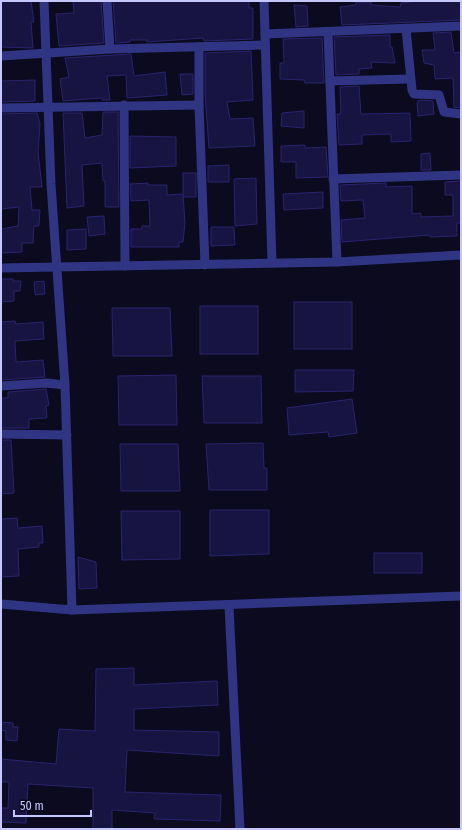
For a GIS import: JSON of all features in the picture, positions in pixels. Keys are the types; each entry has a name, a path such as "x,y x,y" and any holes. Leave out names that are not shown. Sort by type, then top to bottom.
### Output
{"street":[{"path":"44,1 51,184 65,385 72,610"},
{"path":"107,1 110,49"},
{"path":"264,1 272,263"},
{"path":"265,34 461,26"},
{"path":"406,29 410,79 414,94 439,95 444,112 461,114"},
{"path":"328,32 337,262"},
{"path":"1,56 110,49 265,45"},
{"path":"199,47 199,105 205,264"},
{"path":"330,81 410,79"},
{"path":"124,105 126,266"},
{"path":"1,108 199,105"},
{"path":"333,178 461,175"},
{"path":"1,268 337,262 461,255"},
{"path":"1,386 46,383 65,385"},
{"path":"1,434 67,435"},
{"path":"1,604 72,610 229,606 461,596"},
{"path":"229,606 240,829"}],"building":[{"path":"1,1 31,1 34,22 31,22 33,48 1,47"},
{"path":"73,1 101,1 104,43 59,46 56,14 74,13"},
{"path":"113,1 249,1 249,8 253,8 253,39 204,41 203,38 147,42 147,40 130,40 130,42 116,43"},
{"path":"418,1 461,1 461,20 342,25 340,7 356,5 356,2 371,2 371,5 400,7 401,3"},
{"path":"294,5 307,6 308,26 296,27"},
{"path":"451,32 454,53 461,52 461,108 454,107 453,78 435,79 434,65 424,63 422,50 435,50 433,33"},
{"path":"390,35 390,47 392,47 395,63 371,62 372,68 359,69 359,74 336,75 334,37"},
{"path":"322,38 324,83 305,83 304,80 280,79 280,63 284,63 283,39"},
{"path":"251,51 253,100 227,102 230,119 253,118 255,146 209,148 205,94 205,53"},
{"path":"131,54 134,76 165,72 167,95 127,98 126,75 107,76 110,100 102,100 102,98 63,101 60,79 69,77 65,58"},
{"path":"180,74 193,74 193,94 182,95"},
{"path":"35,80 35,101 1,102 1,81"},
{"path":"359,86 361,114 410,113 411,141 391,142 391,134 362,135 362,144 339,145 337,114 341,114 340,87"},
{"path":"420,100 433,101 434,114 418,116 417,102"},
{"path":"304,111 304,128 281,126 282,113"},
{"path":"103,112 118,112 119,207 105,207 105,181 103,181 102,163 82,165 84,206 67,208 63,113 82,113 85,138 102,135"},
{"path":"37,113 40,124 38,152 42,187 30,187 32,210 40,210 39,226 34,226 33,243 22,243 22,252 1,253 1,229 18,226 19,207 1,209 1,114"},
{"path":"130,136 176,137 176,166 130,168"},
{"path":"305,145 305,148 326,147 328,177 296,178 296,162 281,162 281,146"},
{"path":"430,153 431,170 421,170 421,154"},
{"path":"229,165 229,182 208,182 208,166"},
{"path":"183,173 196,173 196,197 183,197"},
{"path":"256,178 257,224 235,226 234,179"},
{"path":"461,181 461,223 457,223 457,236 430,237 430,235 342,242 341,220 365,218 363,200 341,201 340,185 386,183 386,187 412,186 412,214 421,213 421,217 453,216 453,195 445,195 445,182"},
{"path":"148,183 148,185 167,185 167,195 183,194 185,223 183,242 179,242 179,247 131,247 131,229 142,229 142,226 150,226 149,200 131,201 130,184"},
{"path":"323,192 323,208 284,210 283,194"},
{"path":"104,216 105,234 89,236 87,217"},
{"path":"211,227 234,227 235,245 211,246"},
{"path":"86,229 86,249 67,250 67,230"},
{"path":"1,279 21,281 20,291 14,291 14,301 1,302"},
{"path":"44,281 45,294 35,295 34,282"},
{"path":"294,302 352,302 352,349 294,349"},
{"path":"200,306 258,306 258,354 200,354"},
{"path":"112,308 170,308 172,356 113,356"},
{"path":"15,321 16,324 43,322 44,339 15,341 16,362 43,360 45,377 1,380 1,322"},
{"path":"295,370 354,370 353,391 295,392"},
{"path":"176,375 177,425 119,425 118,376"},
{"path":"202,376 261,376 262,423 204,423"},
{"path":"46,389 49,405 46,406 47,418 29,419 29,428 1,428 1,398 8,398 8,392"},
{"path":"352,399 357,433 329,437 328,432 289,435 287,408"},
{"path":"1,440 11,440 14,493 1,494"},
{"path":"263,443 264,468 267,468 267,490 209,490 206,444"},
{"path":"120,444 178,444 180,491 121,491"},
{"path":"210,510 269,510 269,554 210,556"},
{"path":"121,511 180,511 180,559 122,560"},
{"path":"17,518 18,528 42,526 43,543 39,543 39,547 18,549 19,576 1,577 1,519"},
{"path":"374,553 422,553 422,573 374,573"},
{"path":"78,557 96,562 97,588 79,589"},
{"path":"134,668 134,685 217,681 218,705 134,709 134,730 219,732 219,756 127,750 125,792 221,795 220,821 154,819 155,813 112,810 112,829 93,829 93,788 28,784 26,823 1,822 1,808 8,808 9,782 1,782 1,759 56,764 59,729 95,731 96,669"},
{"path":"1,722 13,723 13,727 18,727 17,741 6,740 6,731 1,730"}]}
